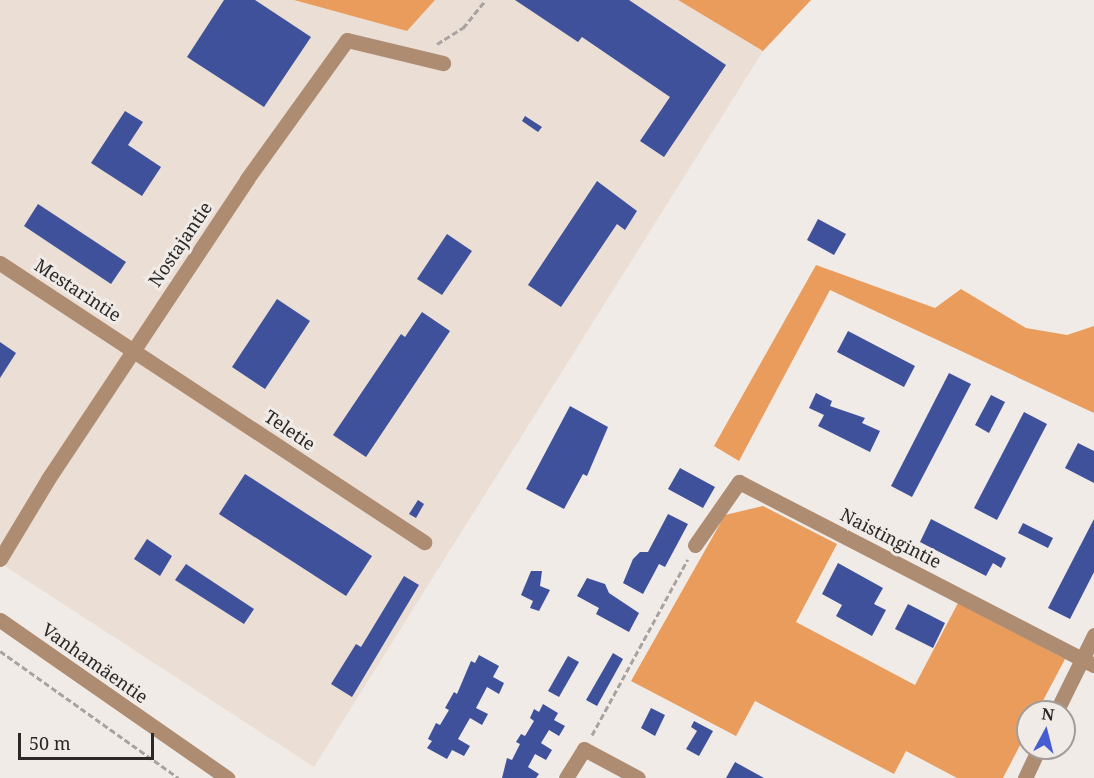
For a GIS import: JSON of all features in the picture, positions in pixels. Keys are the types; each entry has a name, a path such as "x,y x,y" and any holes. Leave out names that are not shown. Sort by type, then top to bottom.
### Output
{"street":[{"name":"Nostajantie","path":"0,559 247,179 347,40 443,63"},
{"name":"Mestarintie","path":"0,263 134,350"},
{"name":"Teletie","path":"134,350 424,542"},
{"name":"Naistingintie","path":"695,545 739,482 1088,662"},
{"name":"Vanhamäentie","path":"0,620 227,778"},
{"path":"1064,700 1088,662 1094,635"},
{"path":"566,778 584,749 638,778"},
{"path":"1025,778 1033,760"}],"path":[{"path":"415,56 463,28 486,0"},
{"path":"584,749 652,631 695,545"},
{"path":"0,651 180,778"}],"shaded area":[{"path":"0,0 294,0 407,31 435,0 678,0 763,51 314,767 0,563"},
{"path":"294,0 435,0 407,31"},
{"path":"678,0 811,0 763,51"},
{"path":"816,265 935,308 961,289 1026,328 1067,335 1094,326 1094,413 830,290 739,461 714,446"},
{"path":"763,506 837,544 796,622 915,685 958,603 1065,659 1043,700 1016,700 1016,753 1003,778 957,778 906,751 894,774 755,701 736,736 631,681 725,515"}],"building":[{"path":"224,0 255,0 311,37 264,107 187,57"},
{"path":"515,0 629,0 726,65 664,157 640,141 670,97 582,37 578,42"},
{"path":"125,111 143,122 128,145 161,167 142,196 91,163"},
{"path":"525,116 542,127 538,132 522,121"},
{"path":"597,181 637,211 625,230 617,224 561,307 528,285"},
{"path":"38,204 126,262 111,284 24,226"},
{"path":"818,219 846,234 834,255 807,240"},
{"path":"447,234 472,251 442,295 417,279"},
{"path":"277,299 310,321 265,389 232,367"},
{"path":"422,312 450,331 366,457 333,435 401,334 405,337"},
{"path":"848,331 915,366 904,387 837,352"},
{"path":"0,342 16,353 0,378"},
{"path":"949,373 971,384 912,497 891,486"},
{"path":"816,393 832,401 830,406 865,418 862,423 880,431 870,452 818,426 824,415 809,408"},
{"path":"991,395 1005,402 989,433 975,425"},
{"path":"570,406 608,427 587,476 583,474 564,509 526,489"},
{"path":"1024,412 1047,424 997,520 974,508"},
{"path":"1078,443 1094,451 1094,483 1065,468"},
{"path":"680,468 715,487 703,508 668,489"},
{"path":"245,474 372,556 346,596 219,514"},
{"path":"418,500 424,504 416,518 409,514"},
{"path":"668,514 688,524 665,567 659,564 643,594 623,583 633,559 640,552 648,552"},
{"path":"931,519 1006,558 1001,568 993,563 986,576 920,542"},
{"path":"1094,519 1094,572 1070,619 1048,608"},
{"path":"1023,523 1053,538 1048,548 1018,533"},
{"path":"147,539 172,556 160,576 134,559"},
{"path":"838,563 883,588 874,604 886,610 872,636 836,616 842,605 822,594"},
{"path":"186,564 254,609 244,624 175,580"},
{"path":"531,571 542,571 540,586 550,590 539,611 530,608 533,601 521,595"},
{"path":"404,576 419,585 352,697 331,684 356,644 361,647"},
{"path":"587,578 605,584 609,593 639,613 629,632 596,614 599,608 577,596"},
{"path":"908,604 945,623 933,648 895,629"},
{"path":"613,653 623,659 597,706 586,700"},
{"path":"479,655 499,666 493,677 504,683 499,694 487,687 476,708 488,714 482,725 470,718 458,739 470,746 464,756 452,750 447,759 427,748 432,741 428,739 436,723 440,725 449,710 445,708 454,692 457,694 471,661 475,663"},
{"path":"568,656 579,662 559,697 548,691"},
{"path":"543,704 558,713 554,720 565,726 559,736 549,730 541,743 552,750 546,760 535,754 528,767 539,774 536,778 502,778 507,758 512,760 520,744 516,742 521,734 525,736 534,721 530,718 534,709 539,712"},
{"path":"651,708 665,715 655,736 641,728"},
{"path":"694,721 713,731 699,756 686,749 697,731 691,727"},
{"path":"735,762 764,778 726,778"}]}
